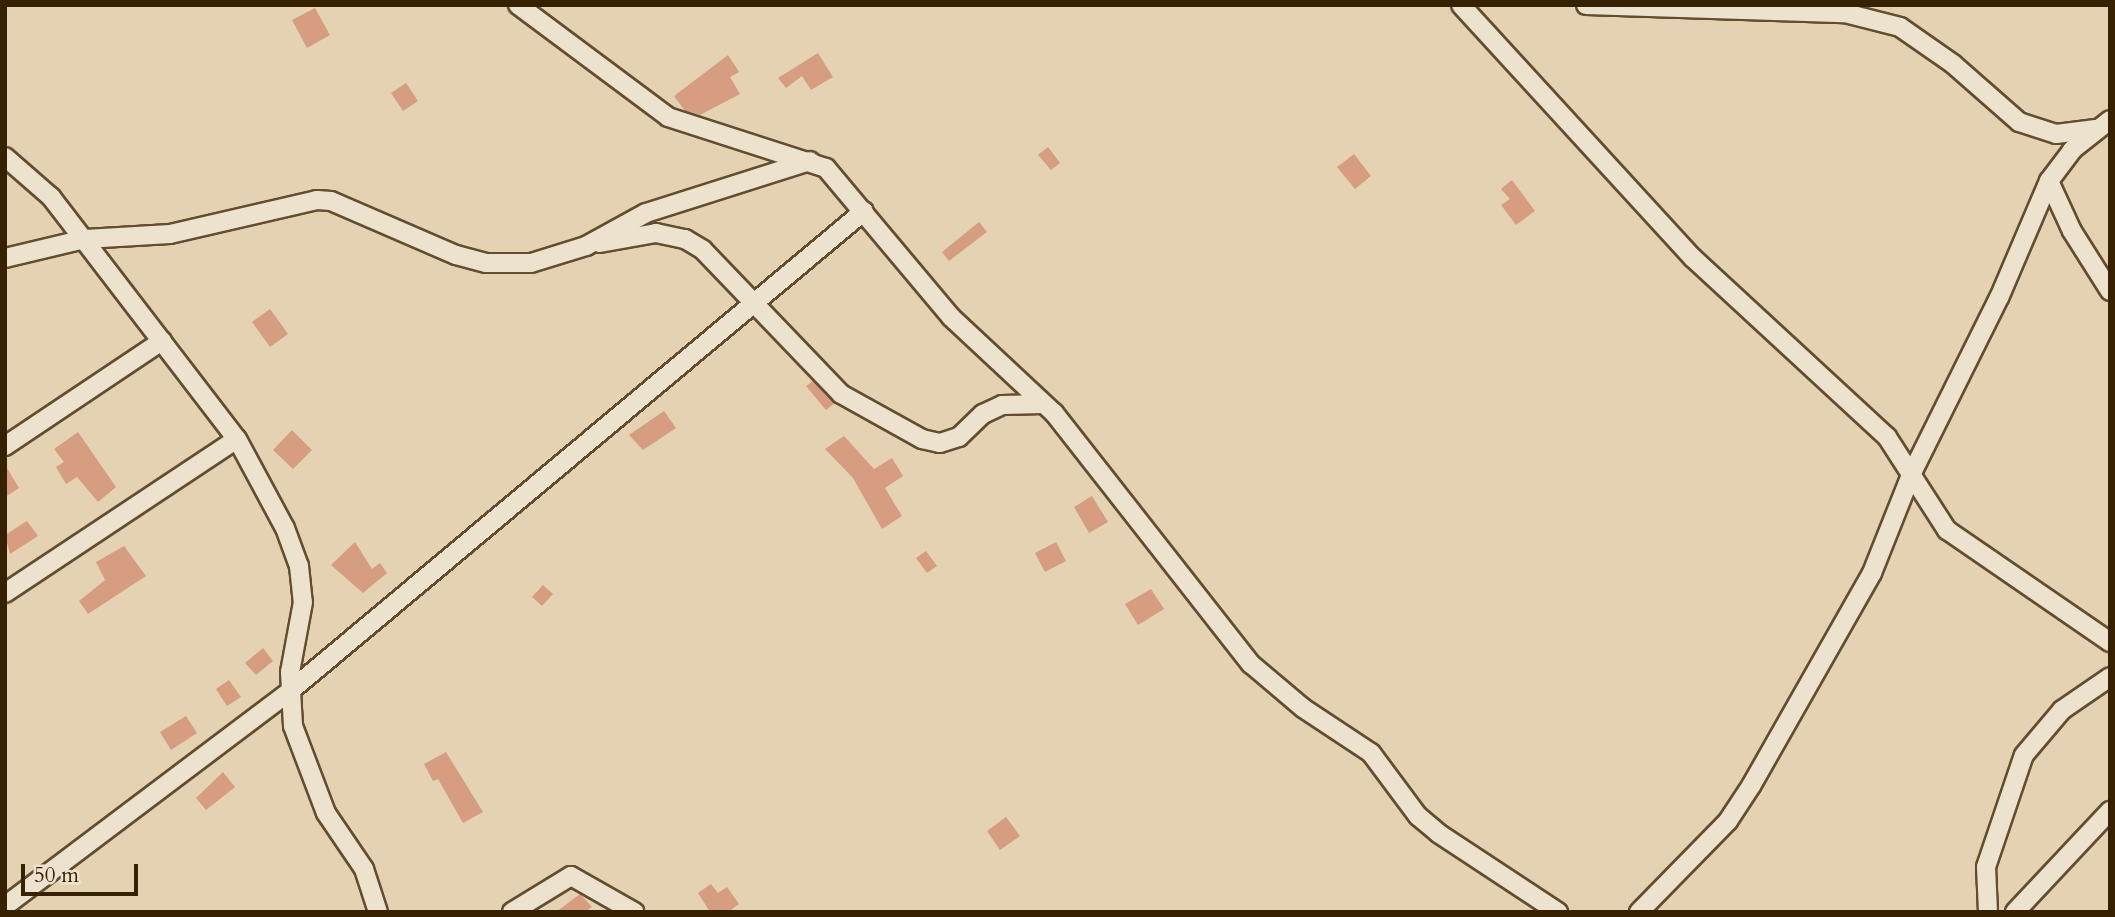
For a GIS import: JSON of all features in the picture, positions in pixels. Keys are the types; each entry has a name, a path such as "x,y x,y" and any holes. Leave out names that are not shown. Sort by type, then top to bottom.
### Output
{"street":[{"path":"517,5 668,117 810,161 836,178 951,317 1044,404 1136,513 1150,540 1201,596 1251,664 1303,708 1371,753 1418,816 1438,833 1559,912"},
{"path":"1461,5 1693,258 1880,430 1935,516 1959,541 2073,613 2110,642"},
{"path":"1586,5 1843,9 1900,27 1953,64 2020,122 2056,134 2105,127"},
{"path":"1639,912 1728,821 1751,786 1871,573 1911,475 1999,298 2049,181 2072,150 2105,127"},
{"path":"5,157 42,187 237,439 285,528 299,566 303,602 290,691 303,760 326,813 363,869 379,912"},
{"path":"586,246 646,213 810,161"},
{"path":"2049,181 2072,231 2110,291"},
{"path":"5,258 85,240 170,234 317,200 331,201 400,234 486,263 531,263 586,246 670,233 703,250 841,394 922,439 940,443 960,437 983,414 1002,405 1044,404"},
{"path":"5,906 290,691 757,304 864,211"},
{"path":"5,446 163,341"},
{"path":"5,593 237,439"},
{"path":"1988,912 1986,867 2024,755 2062,710 2110,677"},
{"path":"2015,912 2110,811"},
{"path":"512,912 571,876 634,912"}],"building":[{"path":"315,8 330,35 307,48 292,20"},
{"path":"818,53 833,77 811,90 802,76 786,88 778,78"},
{"path":"728,55 739,72 730,77 740,94 700,115 685,111 674,96"},
{"path":"406,83 418,101 403,111 391,93"},
{"path":"1048,147 1060,163 1051,170 1038,155"},
{"path":"1354,154 1371,176 1355,189 1337,167"},
{"path":"1512,180 1535,211 1516,225 1501,205 1510,199 1501,189"},
{"path":"979,222 987,232 949,261 942,252"},
{"path":"270,309 288,334 270,347 252,322"},
{"path":"813,381 835,403 826,410 806,386"},
{"path":"664,411 676,428 643,450 629,435"},
{"path":"292,430 312,450 293,469 273,450"},
{"path":"78,432 116,487 98,502 77,477 66,484 56,467 64,462 54,449"},
{"path":"844,436 874,469 892,458 903,476 885,488 902,516 882,529 853,478 825,449"},
{"path":"5,465 19,488 5,497"},
{"path":"1092,496 1108,522 1089,533 1074,507"},
{"path":"27,521 38,536 10,554 5,535"},
{"path":"355,542 372,569 380,563 387,573 363,593 331,565"},
{"path":"1056,542 1066,561 1045,572 1035,553"},
{"path":"124,546 146,576 88,614 79,601 105,580 96,562"},
{"path":"926,551 937,566 927,573 916,558"},
{"path":"543,585 553,594 542,606 532,597"},
{"path":"1151,589 1164,609 1138,625 1125,604"},
{"path":"263,648 273,661 256,675 245,663"},
{"path":"229,680 241,697 227,706 216,689"},
{"path":"186,716 197,733 171,750 160,732"},
{"path":"446,752 483,812 463,823 438,779 433,781 424,764"},
{"path":"223,772 235,787 206,810 196,798"},
{"path":"1006,817 1020,836 1000,850 987,831"},
{"path":"711,884 718,893 727,887 739,904 728,912 710,912 698,893"},
{"path":"580,894 592,907 585,912 556,912"}]}
